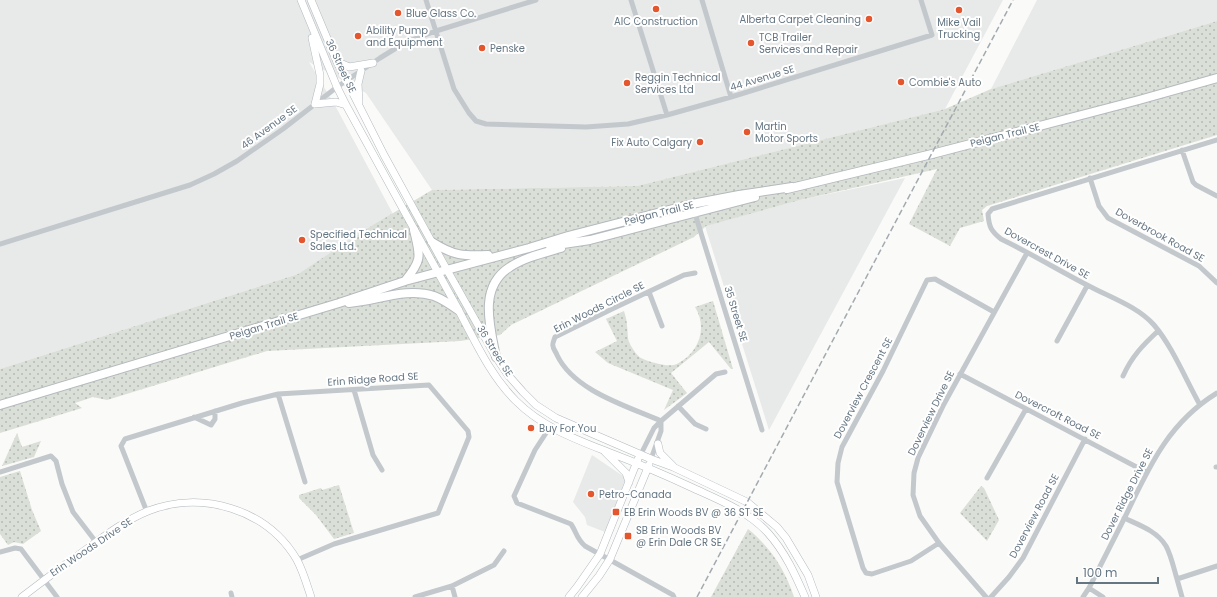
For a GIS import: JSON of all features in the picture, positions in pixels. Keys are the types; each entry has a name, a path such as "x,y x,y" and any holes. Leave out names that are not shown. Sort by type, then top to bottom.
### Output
{"main road":[{"name":"Peigan Trail SE","path":"529,248 590,240 694,214 792,187 960,146 1217,78"},
{"name":"Peigan Trail SE","path":"0,405 437,272 692,204 792,187"},
{"path":"405,281 415,268 418,261 418,248 414,230"},
{"path":"496,357 489,321 488,302 493,287 500,276 509,267 526,259 590,240"},
{"path":"432,242 453,254 474,256 505,255"},
{"path":"339,303 361,302 415,293 434,296 458,310"}],"street":[{"name":"36 Street SE","path":"301,0 337,88 478,349 499,382 530,414 550,427 636,463 728,504 742,512 757,523 778,544 788,560 805,597"},
{"name":"36 Street SE","path":"311,0 338,62 384,155 496,357 508,375 523,392 542,409 556,418 673,467 747,502 777,527 786,538 808,575 816,597"},
{"path":"426,0 436,31"},
{"name":"46 Avenue SE","path":"0,244 190,185 237,161 283,129 347,80 406,42 528,1 536,0"},
{"path":"632,0 667,115"},
{"path":"702,0 732,97"},
{"name":"44 Avenue SE","path":"436,31 454,89 469,113 476,121 486,124 586,127 628,124 667,115 732,97 932,35 921,0"},
{"path":"311,25 320,75 320,84 315,104 336,102 346,105"},
{"path":"338,62 349,67 373,63"},
{"path":"359,106 358,84 361,71"},
{"name":"Dovercrest Drive SE","path":"1200,405 1167,345 1146,317 1121,302 1087,286 1001,239 993,232 988,214 992,209 1217,140"},
{"path":"1182,150 1193,182 1217,196"},
{"name":"Doverbrook Road SE","path":"1090,178 1099,206 1108,218 1200,266 1217,284"},
{"name":"35 Street SE","path":"692,204 762,430"},
{"name":"Doverview Drive SE","path":"986,597 939,543 920,516 913,495 914,473 918,458 960,374 1027,253"},
{"name":"Erin Woods Circle SE","path":"661,421 599,394 581,382 569,372 559,360 552,346 555,337 684,275 695,273"},
{"name":"Doverview Crescent SE","path":"939,543 910,561 872,574 866,573 863,568 837,482 838,463 842,447 883,371 927,280 935,279 994,312"},
{"path":"1057,341 1087,286"},
{"path":"649,292 662,326"},
{"path":"1123,376 1128,364 1139,348 1158,331"},
{"path":"569,597 578,587 600,554 636,463 654,428 716,374 725,372"},
{"name":"Dovercroft Road SE","path":"960,374 1146,472"},
{"name":"Erin Ridge Road SE","path":"147,512 121,446 125,439 194,417 278,394 429,385 468,431 469,437 438,513 334,544 297,560"},
{"path":"354,390 373,455 382,470"},
{"name":"Dover Ridge Drive SE","path":"1083,597 1089,588 1146,472 1162,445 1182,420 1217,393"},
{"path":"278,394 305,482"},
{"path":"678,406 695,424 706,429"},
{"path":"987,478 1026,409"},
{"path":"194,417 211,425 215,419 215,411"},
{"path":"582,597 610,559 658,444 661,431 661,421"},
{"path":"550,427 535,450 514,496 517,503 571,524 578,540 585,546 673,595 674,597"},
{"name":"Doverview Road SE","path":"991,597 1009,578 1022,558 1085,439"},
{"path":"658,444 660,453 673,467"},
{"path":"604,450 626,473 629,482"},
{"path":"0,472 51,456 56,461 62,484 73,512 96,542"},
{"name":"Erin Woods Drive SE","path":"22,597 96,542 128,521 147,512 178,503 200,502 239,510 256,519 273,531 285,543 297,560 311,597"},
{"path":"1124,518 1159,537 1166,547 1182,597"},
{"path":"0,552 15,548 21,549 57,597"},
{"path":"415,597 452,586 494,565 504,551"},
{"path":"1177,579 1217,566"},
{"path":"452,586 455,597"},
{"path":"1089,588 1103,597"}],"shaded area":[{"path":"0,0 1003,0 945,109 637,186 432,190 366,93 309,62 337,109 393,214 298,274 0,369"},
{"path":"1037,0 1217,0 1217,21 991,89"},
{"path":"1217,21 1217,135 987,206 982,210 984,221 960,228 950,246 909,224 937,169 800,200 706,226 694,237 511,325 500,335 460,341 267,351 107,400 93,397 75,403 82,408 0,433 0,369 298,274 373,225 432,190 637,186 945,109 991,89"},
{"path":"905,178 769,430 705,226 800,200"},
{"path":"713,301 733,369 731,369 709,342 671,373 687,393 664,410 673,390 608,363 595,352 617,341 606,319 624,311 627,322 629,342 638,356 645,360 659,364 677,364 691,353 696,347 699,339 701,323 695,307"},
{"path":"17,433 22,447 41,441 34,457 2,466"},
{"path":"592,455 626,478 605,532 587,525 585,517 573,502"},
{"path":"20,471 32,510 41,531 23,544 14,542 8,545 0,534 0,477"},
{"path":"339,485 354,533 334,539 316,515 299,498 299,495 321,488 322,490"},
{"path":"981,486 984,488 999,520 987,541 960,513"},
{"path":"748,529 763,543 776,559 786,577 794,597 711,597"}],"railway":[{"path":"697,597 1013,0"}],"place":[{"name":"AIC Construction","path":"656,9"},
{"name":"Mike Vail Trucking","path":"959,10"},
{"name":"Blue Glass Co.","path":"398,13"},
{"name":"Alberta Carpet Cleaning","path":"869,19"},
{"name":"Ability Pump and Equipment","path":"358,36"},
{"name":"TCB Trailer Services and Repair","path":"751,43"},
{"name":"Penske","path":"482,48"},
{"name":"Combie's Auto","path":"901,82"},
{"name":"Reggin Technical Services Ltd","path":"627,83"},
{"name":"Martin Motor Sports","path":"747,132"},
{"name":"Fix Auto Calgary","path":"700,142"},
{"name":"Specified Technical Sales Ltd.","path":"302,240"},
{"name":"Buy For You","path":"531,428"},
{"name":"Petro-Canada","path":"591,494"},
{"name":"EB Erin Woods BV @ 36 ST SE","path":"616,512"},
{"name":"SB Erin Woods BV @ Erin Dale CR SE","path":"628,536"}]}
